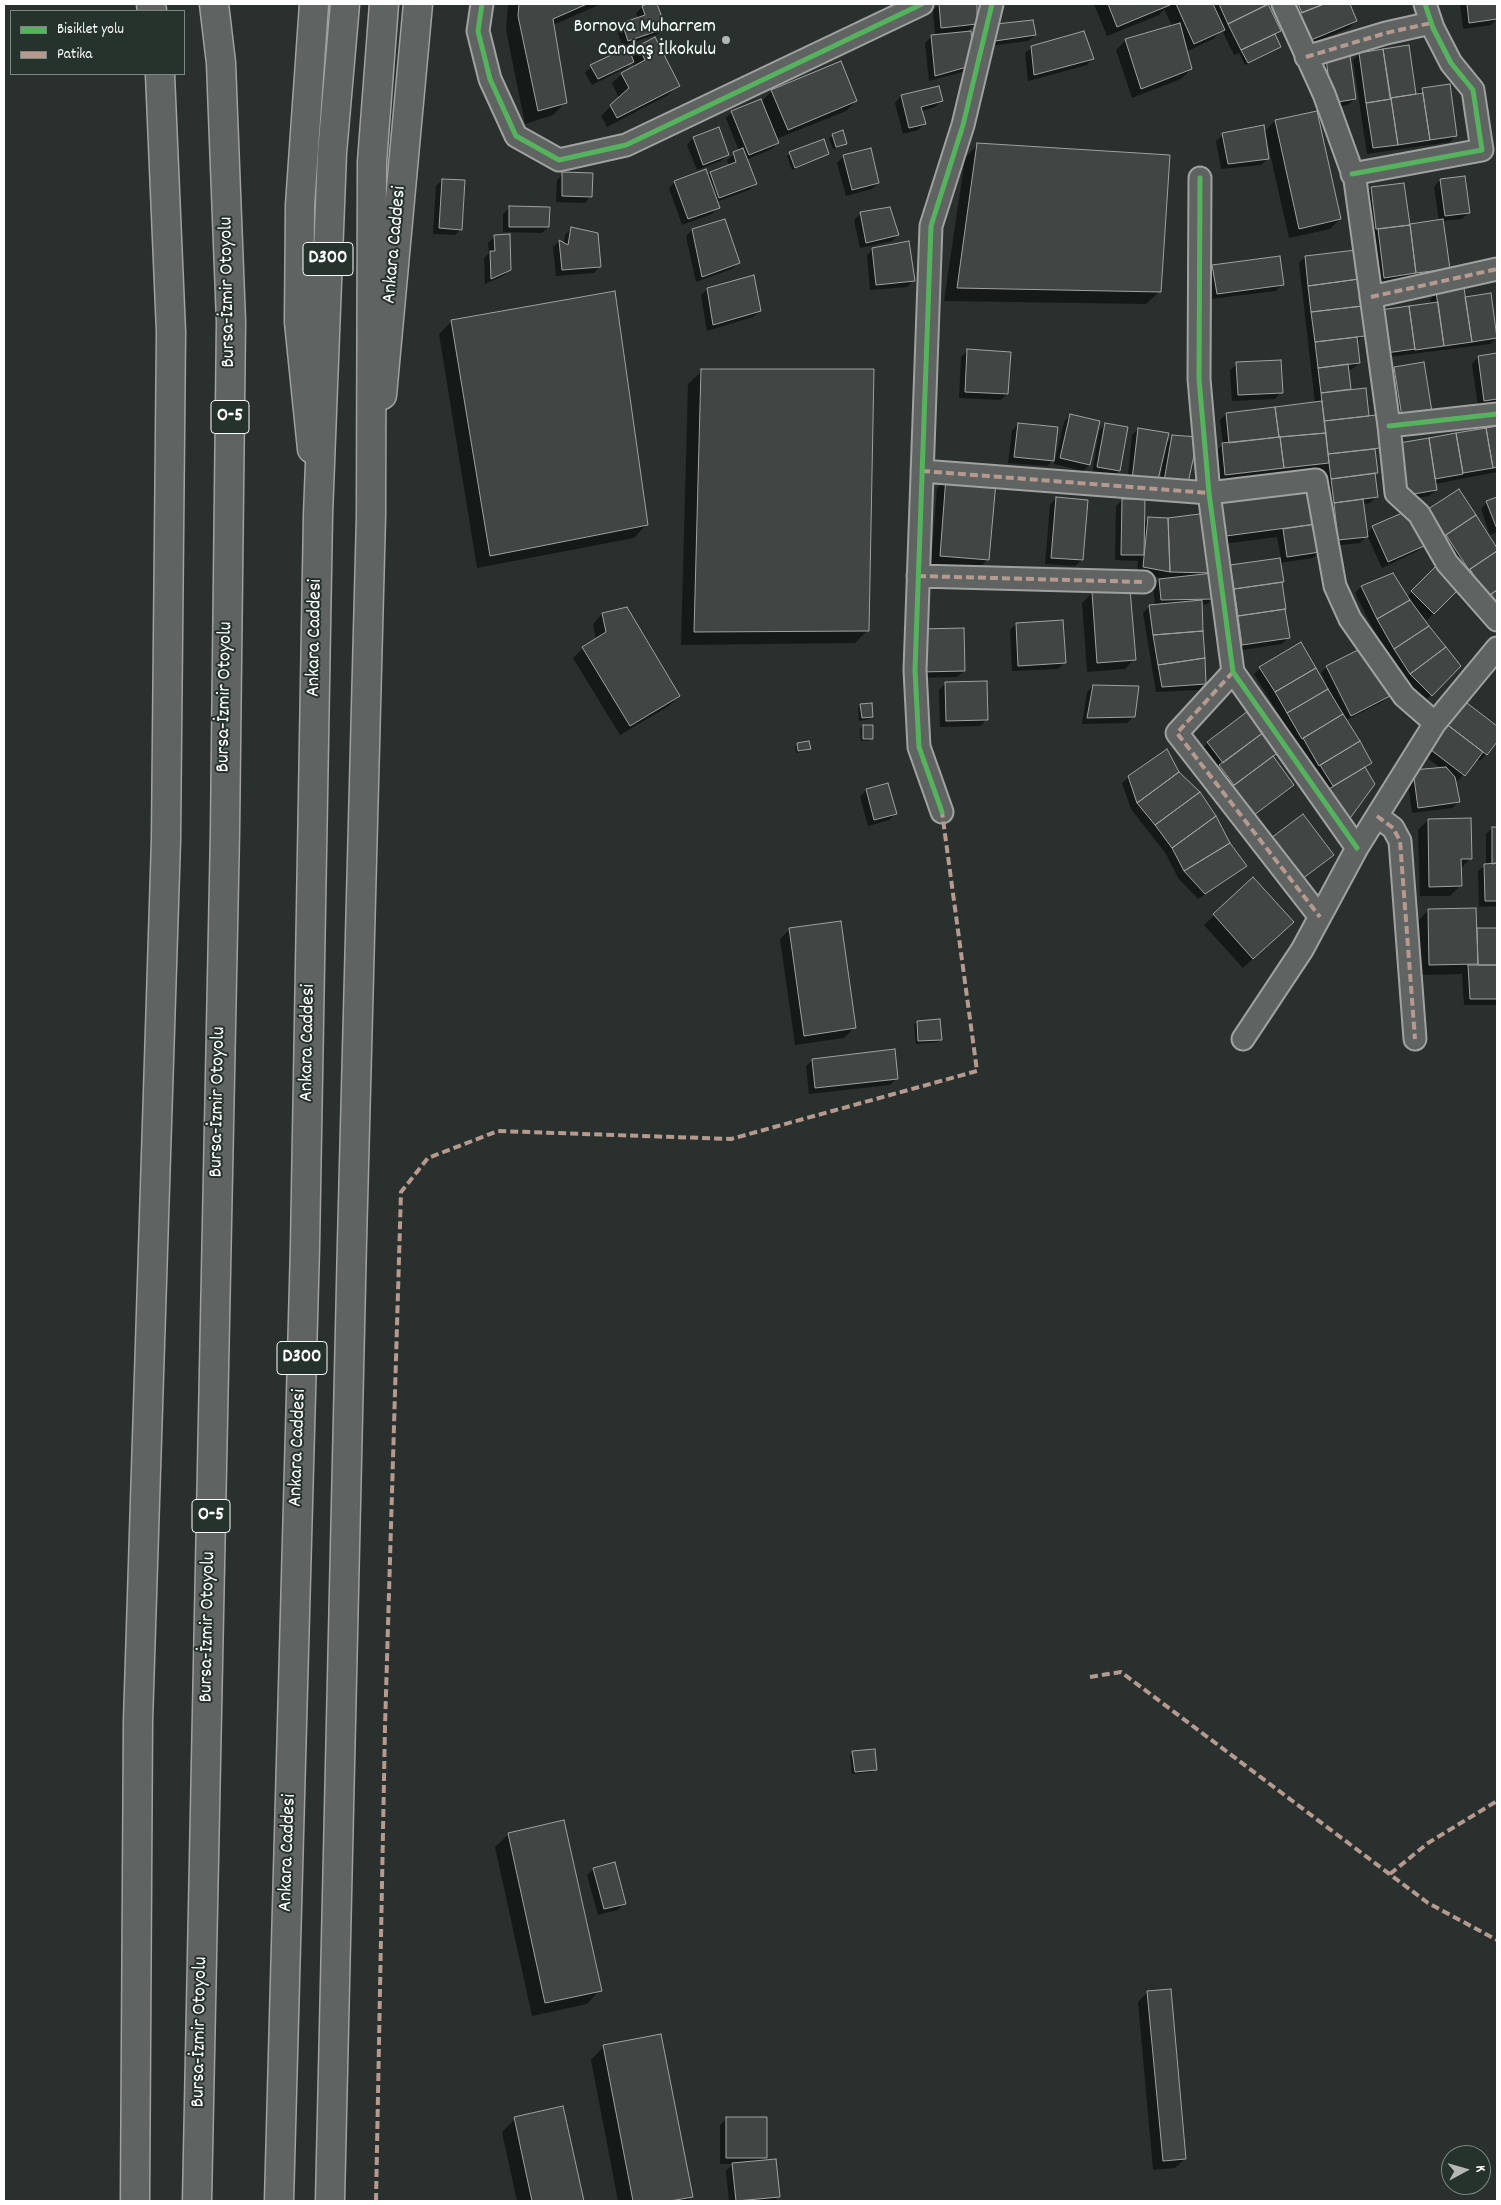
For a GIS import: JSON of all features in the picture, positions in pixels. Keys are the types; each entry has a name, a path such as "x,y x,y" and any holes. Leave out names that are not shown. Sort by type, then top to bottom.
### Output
{"main road":[{"name":"Bursa-İzmir Otoyolu","path":"197,2201 225,841 231,322 221,63 214,4"},
{"name":"Ankara Caddesi","path":"314,4 300,206 299,322 318,515"},
{"name":"Ankara Caddesi","path":"279,2201 305,1246 318,515 332,153 345,4"},
{"name":"Ankara Caddesi","path":"332,2199 351,1251 371,516 372,162 384,4"},
{"name":"Ankara Caddesi","path":"371,516 418,4"},
{"path":"135,2201 138,1721 166,840 171,332 160,75"}],"street":[{"path":"482,4 478,31 490,79 516,136 559,160 626,145 922,4"},
{"path":"942,812 920,747 914,670 931,226 963,125 992,4"},
{"path":"1284,4 1324,94 1352,174 1389,426 1396,493 1419,514 1447,563 1497,620"},
{"path":"1306,57 1386,33 1428,13 1451,63 1472,90 1482,150 1352,174"},
{"path":"1200,178 1199,379 1209,493 1233,672 1357,848"},
{"path":"1371,296 1497,269"},
{"path":"1389,426 1497,414"},
{"path":"922,472 1209,493 1316,480 1335,586 1350,619 1404,696 1435,723"},
{"path":"918,576 1144,582"},
{"path":"1243,1039 1302,950 1357,848 1435,723 1497,648"},
{"path":"1233,672 1177,733 1320,917"},
{"path":"1377,816 1392,828 1400,841 1415,1039"}],"building":[{"path":"519,4 587,4 553,19 567,103 538,111 518,16"},
{"path":"657,4 666,28 628,41 622,23 645,15 642,6"},
{"path":"939,4 977,4 977,24 941,28"},
{"path":"1108,4 1170,4 1170,5 1117,27"},
{"path":"1176,4 1213,4 1225,30 1194,44"},
{"path":"1219,4 1269,4 1228,24"},
{"path":"1268,4 1281,31 1241,50 1228,24"},
{"path":"1298,4 1324,4 1302,13"},
{"path":"1324,4 1350,4 1357,21 1311,40 1300,13"},
{"path":"1467,4 1497,4 1497,19 1469,23"},
{"path":"1033,20 1036,35 995,41 996,24"},
{"path":"1180,23 1192,69 1141,89 1125,39"},
{"path":"971,31 974,65 935,76 931,35"},
{"path":"1084,31 1094,59 1034,75 1031,46"},
{"path":"1275,34 1281,47 1248,63 1241,50"},
{"path":"655,37 680,86 617,118 610,105 629,88 621,73 645,60 638,46"},
{"path":"1409,45 1416,94 1390,98 1383,49"},
{"path":"628,47 634,62 598,79 590,65"},
{"path":"1383,49 1391,99 1366,103 1359,53"},
{"path":"1350,56 1356,99 1332,103 1326,59"},
{"path":"841,61 857,101 788,130 771,90"},
{"path":"1450,84 1457,136 1430,140 1422,88"},
{"path":"939,86 943,101 921,107 926,124 909,128 901,95"},
{"path":"1423,93 1430,140 1398,145 1391,98"},
{"path":"761,99 779,143 749,155 731,111"},
{"path":"1391,99 1398,145 1373,148 1366,103"},
{"path":"1317,111 1341,219 1299,229 1275,120"},
{"path":"1264,125 1269,159 1228,164 1222,133"},
{"path":"719,127 729,155 703,165 693,137"},
{"path":"843,130 847,144 836,147 832,134"},
{"path":"824,139 829,154 795,168 789,152"},
{"path":"977,143 1170,155 1161,292 957,288"},
{"path":"743,148 757,184 719,198 710,172 736,162 733,152"},
{"path":"871,148 879,183 852,190 843,155"},
{"path":"706,169 720,208 688,219 674,181"},
{"path":"562,172 593,173 592,197 562,196"},
{"path":"1465,176 1470,213 1445,216 1440,179"},
{"path":"442,179 465,180 462,230 439,228"},
{"path":"1404,183 1410,225 1376,229 1371,187"},
{"path":"509,206 550,207 549,227 509,227"},
{"path":"890,207 899,235 866,243 860,212"},
{"path":"725,219 740,263 702,277 692,229"},
{"path":"1443,219 1450,269 1416,273 1410,224"},
{"path":"1410,225 1416,273 1384,278 1378,229"},
{"path":"571,227 598,233 601,267 562,270 559,240 568,245"},
{"path":"510,234 511,270 491,279 490,251 495,251 494,235"},
{"path":"909,241 915,281 876,285 872,248"},
{"path":"1356,250 1359,279 1308,286 1305,256"},
{"path":"1280,256 1284,285 1217,294 1212,265"},
{"path":"754,275 761,311 713,325 707,288"},
{"path":"1359,279 1363,306 1311,312 1308,286"},
{"path":"1464,288 1472,342 1444,346 1436,292"},
{"path":"615,291 648,525 490,556 451,320"},
{"path":"1491,293 1497,338 1472,342 1465,297"},
{"path":"1438,302 1444,346 1415,350 1409,306"},
{"path":"1362,306 1365,336 1315,342 1311,312"},
{"path":"1409,306 1415,349 1386,353 1380,310"},
{"path":"1357,337 1360,363 1318,368 1315,342"},
{"path":"967,349 1011,352 1008,394 965,392"},
{"path":"1497,353 1497,399 1484,401 1478,356"},
{"path":"1281,360 1283,393 1238,395 1236,362"},
{"path":"1424,362 1432,412 1402,417 1394,367"},
{"path":"1348,364 1351,389 1321,393 1318,368"},
{"path":"701,369 874,369 869,631 694,632"},
{"path":"1366,388 1369,416 1324,421 1321,393"},
{"path":"1322,401 1326,433 1279,437 1275,407"},
{"path":"1275,407 1279,437 1229,443 1226,413"},
{"path":"1070,414 1100,421 1090,465 1060,458"},
{"path":"1376,415 1380,448 1328,454 1324,421"},
{"path":"1018,423 1058,427 1054,461 1014,457"},
{"path":"1105,423 1128,427 1120,471 1097,467"},
{"path":"1497,426 1497,467 1493,468 1486,428"},
{"path":"1138,428 1169,433 1157,484 1132,480"},
{"path":"1486,428 1493,468 1463,473 1456,433"},
{"path":"1326,433 1329,463 1284,468 1280,437"},
{"path":"1456,433 1463,474 1435,479 1429,438"},
{"path":"1172,435 1198,437 1188,483 1164,481"},
{"path":"1280,437 1284,468 1225,475 1222,443"},
{"path":"1429,438 1437,490 1408,495 1399,443"},
{"path":"1375,449 1378,473 1331,479 1328,454"},
{"path":"1375,473 1378,497 1334,503 1331,479"},
{"path":"946,477 996,482 989,560 940,556"},
{"path":"1311,486 1316,524 1226,536 1221,498"},
{"path":"1459,489 1476,515 1441,538 1425,511"},
{"path":"1056,497 1088,500 1083,560 1051,558"},
{"path":"1497,497 1497,529 1486,501"},
{"path":"1122,499 1145,499 1144,555 1121,555"},
{"path":"1363,499 1368,537 1338,540 1334,503"},
{"path":"1409,510 1424,546 1388,562 1372,526"},
{"path":"1207,513 1213,573 1170,572 1168,518"},
{"path":"1476,515 1497,548 1497,551 1469,570 1446,535"},
{"path":"1148,517 1168,518 1170,572 1143,567"},
{"path":"1316,524 1320,552 1287,557 1283,529"},
{"path":"1497,551 1497,590 1487,597 1470,569"},
{"path":"1280,558 1284,582 1234,589 1230,565"},
{"path":"1439,563 1462,586 1434,614 1411,591"},
{"path":"1213,573 1214,599 1161,600 1159,579"},
{"path":"1393,573 1410,600 1377,619 1361,586"},
{"path":"1282,582 1286,609 1238,616 1234,589"},
{"path":"1130,589 1136,660 1097,663 1092,592"},
{"path":"1497,590 1497,604 1491,594"},
{"path":"1202,600 1203,631 1153,635 1149,605"},
{"path":"1410,600 1429,626 1394,649 1377,619"},
{"path":"627,607 680,696 630,726 582,647 606,632 602,613"},
{"path":"1285,609 1290,638 1242,645 1238,616"},
{"path":"1063,620 1066,663 1018,666 1016,623"},
{"path":"1429,626 1446,647 1410,674 1394,649"},
{"path":"964,628 965,671 920,672 919,629"},
{"path":"1203,631 1205,658 1158,665 1153,635"},
{"path":"1301,642 1316,668 1275,692 1259,667"},
{"path":"1366,646 1390,696 1351,716 1326,666"},
{"path":"1446,647 1461,666 1432,696 1410,674"},
{"path":"1205,658 1206,684 1162,687 1158,665"},
{"path":"1316,668 1328,689 1287,713 1275,692"},
{"path":"987,681 988,720 946,721 945,682"},
{"path":"1093,685 1139,686 1135,717 1087,718"},
{"path":"1328,689 1343,714 1302,739 1287,713"},
{"path":"1463,700 1497,726 1497,742 1487,755 1445,723"},
{"path":"872,703 873,717 862,718 860,704"},
{"path":"1248,711 1264,732 1223,763 1207,742"},
{"path":"1343,714 1360,741 1319,766 1303,738"},
{"path":"1445,723 1483,752 1465,776 1427,747"},
{"path":"863,725 873,725 873,739 863,739"},
{"path":"1264,732 1279,752 1234,785 1219,765"},
{"path":"809,741 811,749 798,751 797,743"},
{"path":"1360,741 1372,763 1333,786 1320,765"},
{"path":"1167,749 1179,772 1137,803 1128,776"},
{"path":"1273,756 1294,785 1254,815 1232,787"},
{"path":"1365,767 1375,784 1348,821 1329,789"},
{"path":"1446,767 1455,777 1460,802 1418,808 1413,770"},
{"path":"1179,772 1200,792 1155,825 1137,803"},
{"path":"888,783 897,814 874,820 866,789"},
{"path":"1200,792 1216,816 1172,848 1155,825"},
{"path":"1303,814 1334,855 1298,882 1267,841"},
{"path":"1216,816 1230,843 1184,871 1172,848"},
{"path":"1471,818 1472,859 1461,859 1462,886 1429,887 1428,819"},
{"path":"1492,827 1497,827 1497,863 1492,864"},
{"path":"1230,843 1247,866 1205,894 1184,871"},
{"path":"1497,863 1497,901 1485,901 1484,864"},
{"path":"1253,877 1294,922 1253,959 1213,914"},
{"path":"1476,908 1478,964 1429,965 1428,909"},
{"path":"841,921 856,1028 804,1036 789,928"},
{"path":"1477,928 1497,928 1497,965 1478,965"},
{"path":"1468,965 1497,965 1497,999 1470,999"},
{"path":"940,1019 942,1040 918,1041 917,1021"},
{"path":"895,1049 898,1079 815,1088 812,1059"},
{"path":"875,1749 877,1770 855,1772 852,1751"},
{"path":"564,1820 602,1991 545,2003 508,1833"},
{"path":"615,1862 626,1904 604,1909 593,1868"},
{"path":"1171,1989 1186,2159 1163,2161 1147,1991"},
{"path":"661,2034 693,2197 670,2201 633,2201 603,2045"},
{"path":"563,2106 584,2201 532,2201 514,2117"},
{"path":"726,2117 767,2117 767,2158 726,2158"},
{"path":"776,2159 780,2197 736,2201 732,2163"}],"marked path":[{"path":"1306,57 1386,33 1431,23"},
{"path":"1371,297 1497,269"},
{"path":"922,471 1209,493"},
{"path":"918,576 1144,582"},
{"path":"1233,672 1177,733 1320,917"},
{"path":"376,2201 385,1727 401,1192 428,1158 498,1131 731,1139 977,1071 942,812"},
{"path":"1377,816 1393,828 1400,841 1415,1039"},
{"path":"1090,1677 1121,1672 1428,1903 1497,1940"},
{"path":"1390,1874 1428,1843 1497,1801"}],"cycle path":[{"path":"482,4 478,31 490,79 516,136 559,160 626,145 922,4"},
{"path":"942,812 919,747 915,670 931,226 963,125 992,4"},
{"path":"1352,174 1482,150 1473,90 1451,63 1433,28 1425,4"},
{"path":"1200,178 1199,379 1209,493 1233,672 1357,848"},
{"path":"1389,426 1497,414"}],"place":[{"name":"Bornova Muharrem Candaş İlkokulu","path":"726,40"}]}
